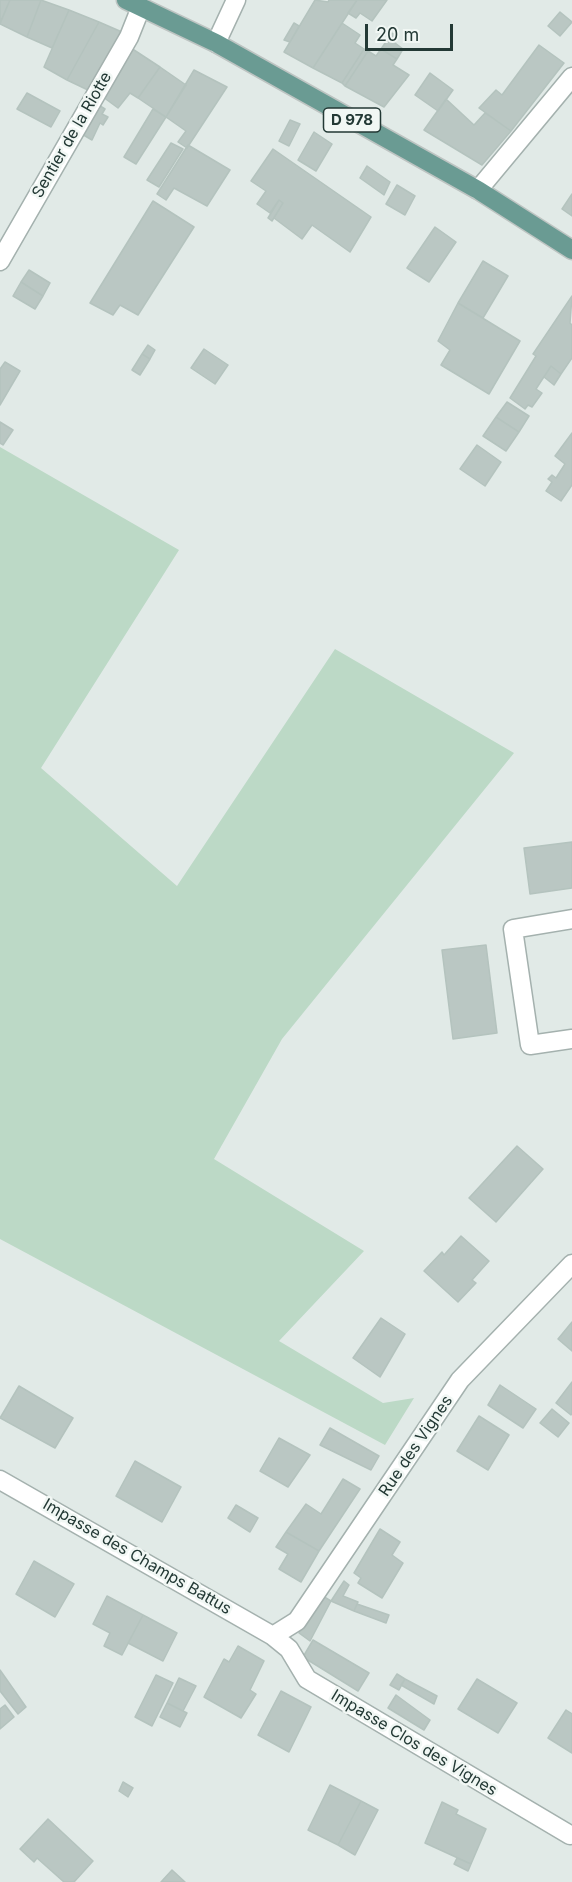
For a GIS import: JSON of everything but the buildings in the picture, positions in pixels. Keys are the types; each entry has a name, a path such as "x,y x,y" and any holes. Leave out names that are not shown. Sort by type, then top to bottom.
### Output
{"main road":[{"name":"D 978","path":"134,3 216,43 478,190 572,250"}],"street":[{"path":"216,43 236,0"},
{"name":"Sentier de la Riotte","path":"0,261 129,37 134,3"},
{"path":"478,190 572,77"},
{"path":"572,919 513,929 530,1045 572,1039"},
{"name":"Rue des Vignes","path":"273,1636 297,1621 460,1380 572,1264"},
{"name":"Impasse des Champs Battus","path":"0,1480 273,1636"},
{"name":"Impasse Clos des Vignes","path":"273,1636 289,1649 307,1679 570,1835"}],"green space":[{"path":"0,447 179,550 41,768 177,886 335,649 514,753 282,1039 214,1159 364,1251 279,1341 383,1403 414,1398 385,1445 0,1239"}]}
